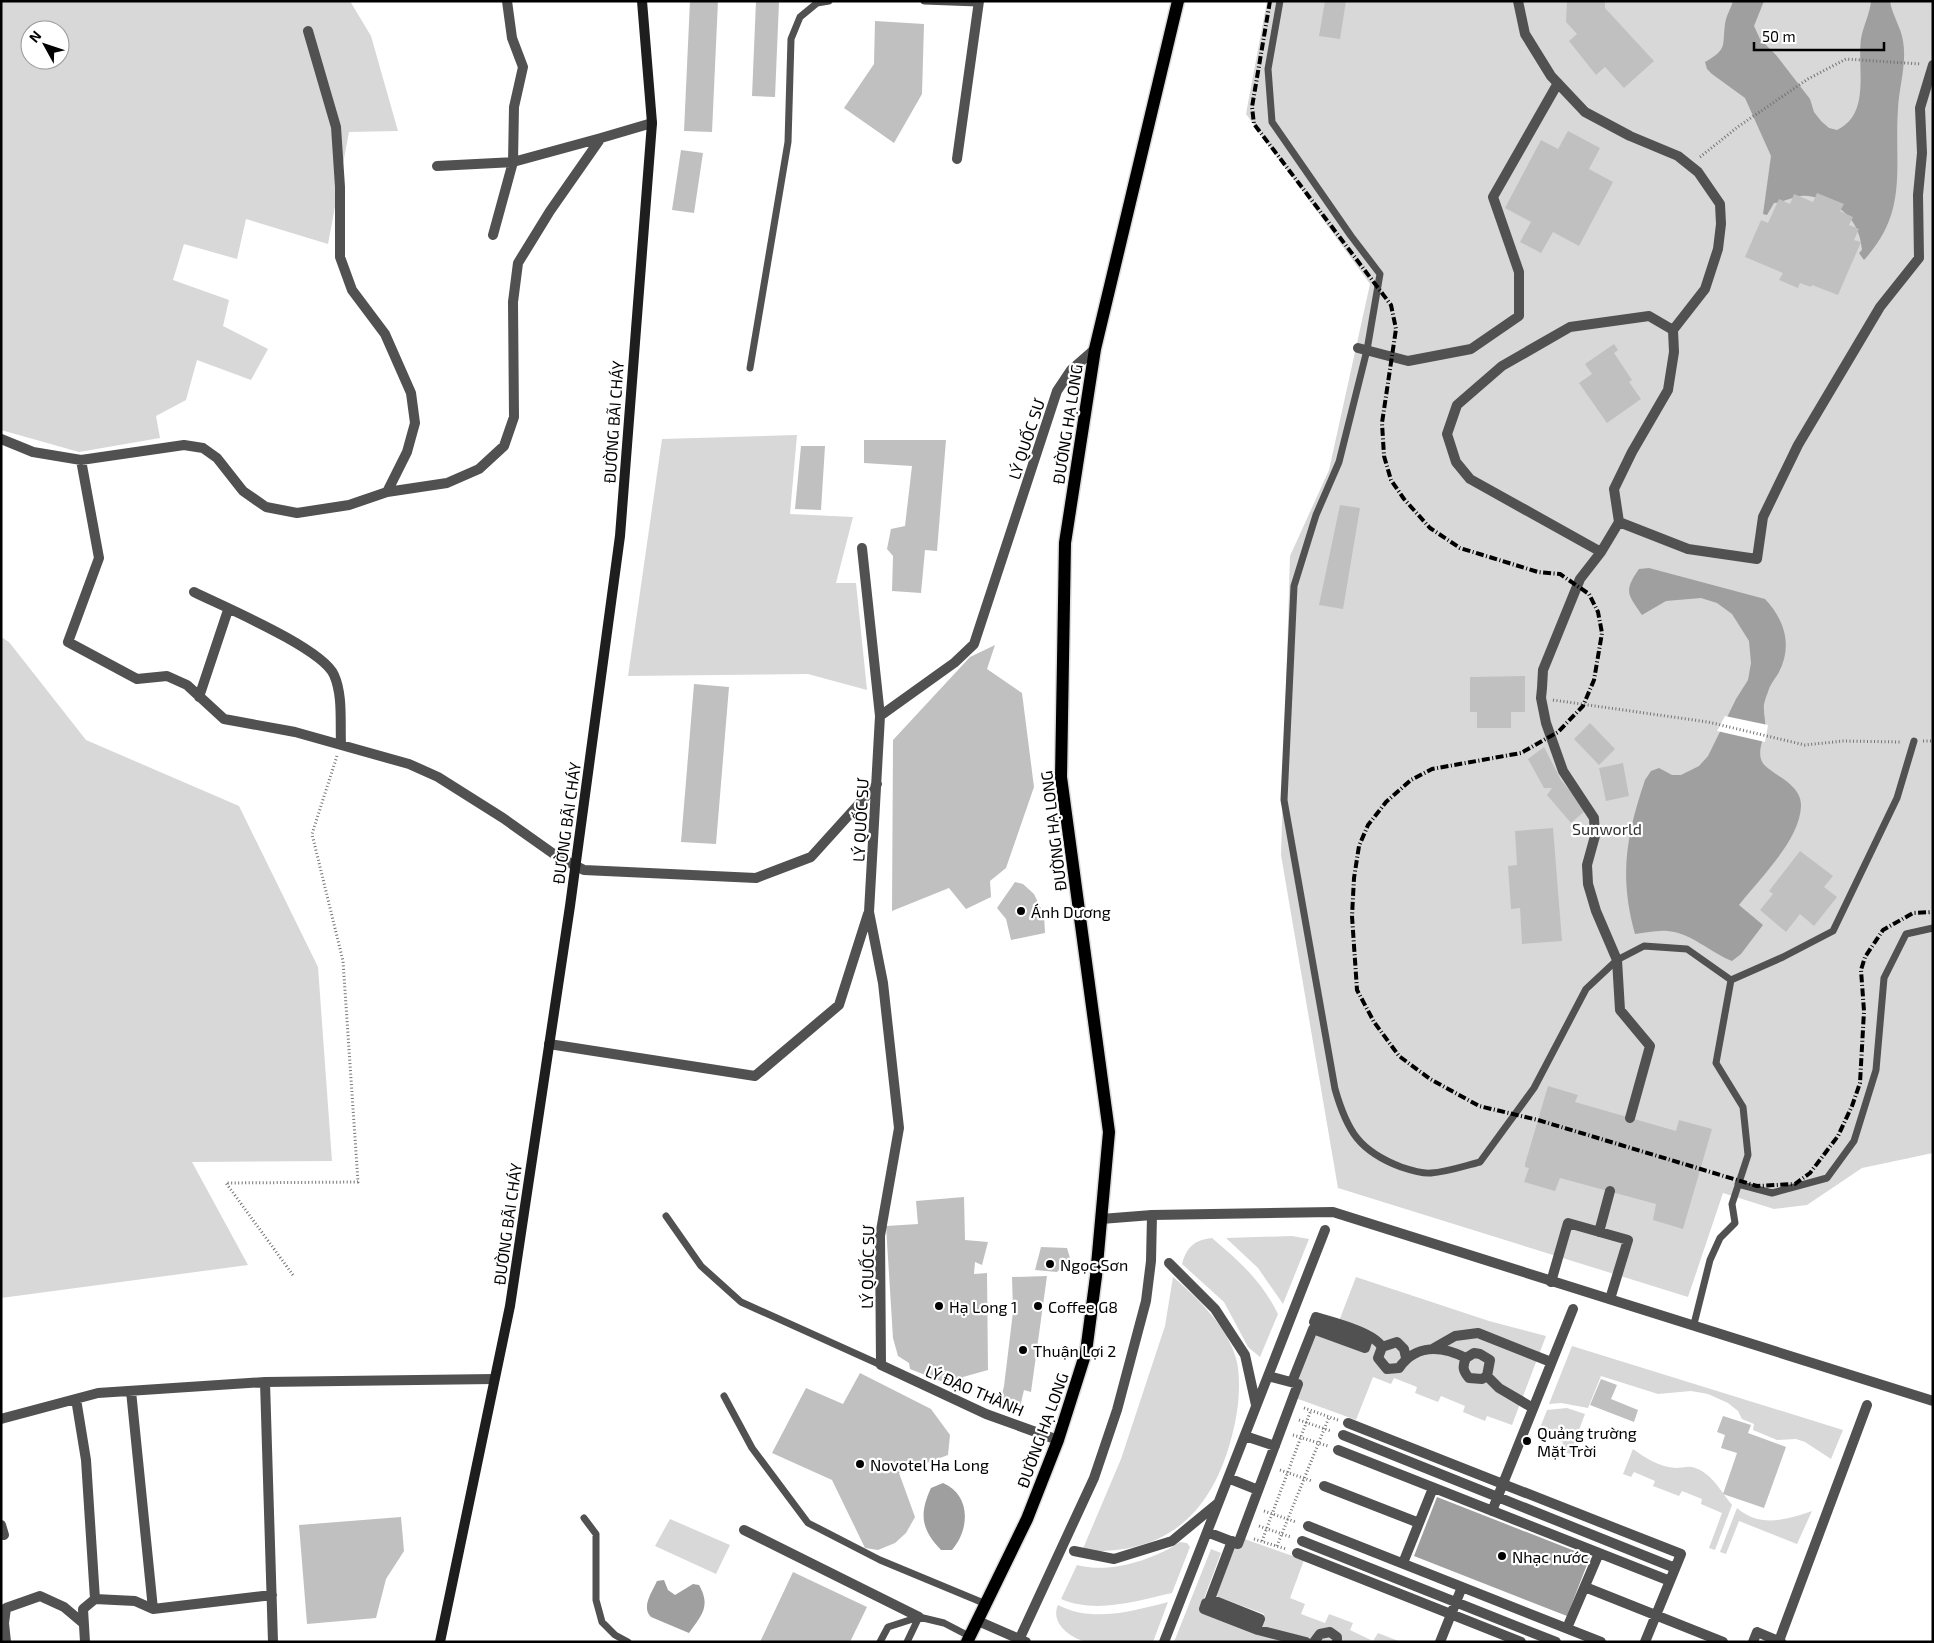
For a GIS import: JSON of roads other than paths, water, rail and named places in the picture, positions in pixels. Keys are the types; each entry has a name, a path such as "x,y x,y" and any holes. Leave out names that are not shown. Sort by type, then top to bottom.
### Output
{"main road":[{"name":"ĐƯỜNG BÃI CHÁY","path":"440,1642 510,1306 575,865 620,536 652,123 642,1"},
{"name":"ĐƯỜNG HẠ LONG","path":"968,1639 1027,1519 1058,1440 1086,1352 1102,1219 1109,1132 1061,776 1065,543 1095,349 1178,1"}],"street":[{"path":"493,235 513,162 514,107 523,67 512,38 507,1"},
{"path":"1518,1 1525,34 1558,83 1585,112 1630,136 1678,156 1698,172 1720,204 1722,224 1718,249 1705,289 1674,330 1674,352 1668,390 1632,452 1614,489 1618,522 1601,552 1580,580 1557,632 1543,670 1541,698 1546,723 1563,771 1594,818 1595,836 1587,865 1588,884 1596,911 1617,960 1620,1010 1650,1046 1630,1118"},
{"path":"957,159 978,2"},
{"path":"308,31 336,127 340,187 340,257 352,290 385,334 411,393 415,424 408,452 388,492"},
{"path":"1618,522 1688,549 1757,559 1763,517 1798,445 1880,307 1919,258 1918,195 1922,153 1920,108 1933,64"},
{"path":"1362,349 1408,361 1471,349 1519,316 1519,272 1493,197 1558,83"},
{"path":"437,166 513,162 652,123"},
{"path":"1,439 33,452 81,460 184,445 203,448 217,458 243,491 250,496 266,507 297,513 348,506 388,492 447,484 479,469 504,446 514,417 513,302 518,263 550,211 601,138"},
{"path":"1601,552 1470,479 1456,462 1447,434 1454,412 1457,405 1502,366 1570,327 1649,316 1674,330"},
{"name":"LÝ QUỐC SƯ","path":"881,1365 880,1236 898,1128 884,983 869,912 880,716 954,663 974,644 1057,391 1071,370 1095,349"},
{"path":"81,460 99,558 68,642 137,679 167,676 187,685 224,719 295,732 409,764 438,777 503,818 558,858 575,865 590,870 756,878 811,857 877,784"},
{"path":"862,548 880,716"},
{"path":"194,592 298,645 326,664 338,686 341,744"},
{"path":"199,697 228,610"},
{"path":"549,1044 755,1076 839,1005 869,912"},
{"path":"1599,1232 1610,1192"},
{"path":"1102,1219 1152,1215 1333,1212 1550,1282 1694,1324 1933,1401"},
{"path":"978,1620 1021,1641 1094,1478 1117,1410 1146,1301 1151,1261 1152,1215"},
{"path":"1550,1282 1568,1222 1628,1240 1610,1299"},
{"path":"1164,1642 1325,1230"},
{"path":"1169,1263 1215,1309 1245,1355 1256,1406"},
{"path":"1492,1511 1573,1309"},
{"path":"1292,1382 1312,1329 1365,1348 1367,1342 1314,1322 1316,1317 1379,1341 1382,1347 1378,1358 1387,1369 1399,1368 1406,1358 1434,1348 1455,1336 1478,1333 1551,1362"},
{"path":"1382,1347 1397,1342 1404,1349 1406,1358"},
{"path":"1434,1348 1450,1350 1466,1358"},
{"path":"1474,1353 1486,1356 1490,1360 1487,1376 1482,1379 1470,1378 1464,1371 1463,1365 1466,1358 1474,1353"},
{"name":"LÝ ĐẠO THÀNH","path":"881,1365 986,1414 1058,1440"},
{"path":"1207,1532 1238,1544 1298,1384 1268,1376"},
{"path":"1487,1376 1500,1388 1533,1408"},
{"path":"1,1419 98,1393 265,1382 494,1379"},
{"path":"265,1382 273,1642"},
{"path":"131,1391 153,1609"},
{"path":"76,1399 86,1460 95,1599"},
{"path":"1754,1642 1757,1632 1780,1641 1867,1405"},
{"path":"1348,1423 1681,1554 1646,1642"},
{"path":"1343,1435 1675,1568"},
{"path":"1245,1436 1275,1446"},
{"path":"1338,1450 1670,1581"},
{"path":"1228,1478 1258,1490"},
{"path":"1324,1486 1419,1523"},
{"path":"1403,1564 1433,1488"},
{"path":"1074,1551 1114,1559 1172,1541 1219,1502"},
{"path":"1308,1526 1601,1642"},
{"path":"744,1530 919,1617"},
{"path":"1232,1541 1210,1599 1260,1619 1258,1624 1206,1603 1204,1610 1258,1630 1306,1642"},
{"path":"1302,1541 1556,1642"},
{"path":"1297,1553 1521,1642"},
{"path":"1567,1628 1599,1553"},
{"path":"1440,1642 1462,1587"},
{"path":"1584,1587 1723,1642"},
{"path":"85,1642 83,1609 95,1599 135,1600 153,1609 272,1595"},
{"path":"6,1642 6,1608 40,1596 64,1607 83,1622"},
{"path":"1314,1642 1320,1634 1330,1632 1337,1637 1337,1642"}],"lane":[{"path":"807,1 817,3 829,1"},
{"path":"924,1 978,2"},
{"path":"1280,1 1268,69 1272,122 1351,236 1380,274 1362,349 1340,462 1316,515 1294,586 1284,800 1335,1089 1344,1117 1360,1142 1379,1159 1407,1169 1430,1173 1480,1162 1534,1088 1586,990 1617,960 1644,946 1687,949 1731,980"},
{"path":"750,368 788,142 791,39 800,16 817,3"},
{"path":"1731,980 1833,931 1897,798 1914,742"},
{"path":"1738,1184 1772,1193 1826,1178 1854,1141 1876,1070 1884,978 1906,934 1933,928"},
{"path":"1694,1324 1710,1260 1720,1238 1735,1223 1732,1204 1748,1155 1743,1107 1716,1063 1731,980"},
{"path":"666,1216 701,1266 741,1302 881,1365"},
{"path":"724,1396 752,1448 808,1523 880,1560 986,1604"},
{"path":"584,1518 596,1534 596,1600 602,1622 615,1635 628,1642"},
{"path":"880,1642 888,1627 919,1617 944,1624 968,1639"},
{"path":"907,1642 919,1617"}],"railway":[{"path":"1270,1 1252,107 1254,124 1391,305 1396,329 1382,423 1384,456 1391,480 1404,499 1430,528 1460,548 1538,572 1560,574 1589,594 1598,612 1602,633 1594,680 1583,706 1558,732 1521,753 1432,769 1411,780 1386,802 1368,825 1359,846 1354,878 1352,916 1357,990 1374,1022 1399,1056 1430,1079 1479,1106 1538,1120 1757,1186 1795,1184 1810,1173 1838,1136 1860,1083 1864,1011 1861,970 1865,957 1883,930 1913,913 1933,912"}],"place":[{"name":"Ánh Dương","path":"1021,911"},
{"name":"Ngọc Sơn","path":"1050,1264"},
{"name":"Hạ Long 1","path":"939,1306"},
{"name":"Coffee G8","path":"1038,1306"},
{"name":"Thuận Lợi 2","path":"1023,1350"},
{"name":"Quảng trường Mặt Trời","path":"1527,1441"},
{"name":"Novotel Ha Long","path":"860,1464"},
{"name":"Nhạc nước","path":"1502,1556"}],"park label":[{"name":"Sunworld","path":"1607,828"}]}
